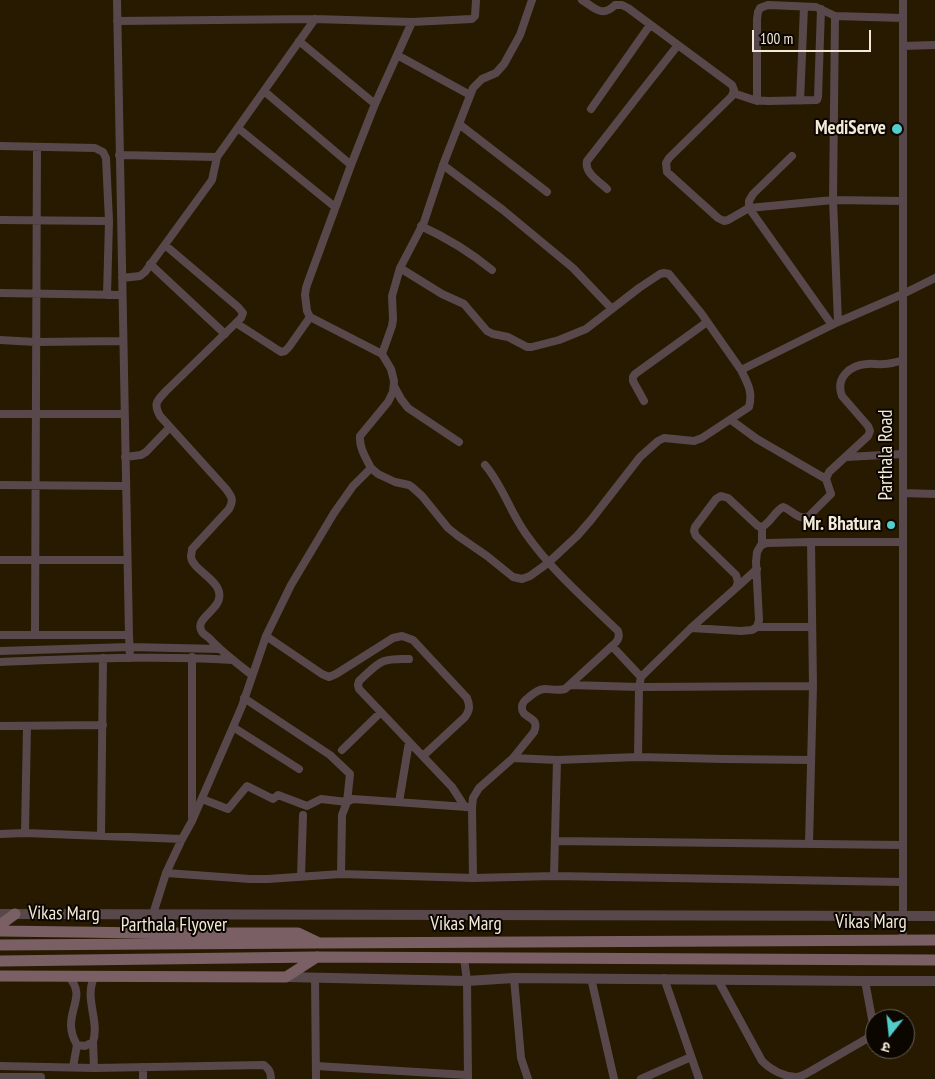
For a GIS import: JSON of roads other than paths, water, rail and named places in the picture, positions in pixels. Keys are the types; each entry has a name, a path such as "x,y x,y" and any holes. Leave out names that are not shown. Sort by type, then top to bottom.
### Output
{"main road":[{"path":"0,925 15,914"},
{"name":"Vikas Marg","path":"0,931 298,933 319,943 935,940"},
{"name":"Parthala Flyover","path":"0,945 319,943"},
{"path":"0,976 73,984 286,977 317,957"},
{"name":"Vikas Marg","path":"317,957 935,960"},
{"name":"Parthala Flyover","path":"0,961 317,957"}],"street":[{"path":"117,0 130,658"},
{"path":"117,21 315,19 412,22 472,19 475,16 476,0"},
{"path":"382,354 392,326 392,296 400,268 422,226 470,95 473,88 482,79 496,73 504,64 520,35 532,0"},
{"path":"582,0 605,12 615,5 622,5 732,85 734,90 726,103 666,163 667,172 718,218 724,221 728,220 749,208 833,200 903,201"},
{"name":"Parthala Road","path":"903,0 903,940"},
{"path":"758,100 758,12 760,8 768,5 816,7 835,16 903,18"},
{"path":"800,101 804,7"},
{"path":"733,93 758,100 817,100 821,9"},
{"path":"835,16 833,200 835,323"},
{"path":"122,278 140,276 145,272 212,180 217,157 315,19"},
{"path":"400,268 442,294 464,304 487,331 527,347 572,335 586,329 639,288 664,273 669,274 707,322 741,370 750,389 749,407 702,438 694,441 664,438 658,441 640,457 592,520 577,536 548,563 530,576 522,579 513,577 448,528 422,496 412,487 395,482 378,474 371,468 361,448 360,436 394,392 391,369 382,354 310,317 307,311 306,288 375,104 412,22"},
{"path":"591,109 650,24"},
{"path":"299,41 375,104"},
{"path":"607,188 587,169 587,161 678,45"},
{"path":"903,46 935,45"},
{"path":"397,55 470,95"},
{"path":"264,91 351,165"},
{"path":"459,124 547,192"},
{"path":"238,128 335,207"},
{"path":"0,146 95,148 103,152 106,158 109,221 107,295"},
{"path":"35,635 37,148"},
{"path":"119,155 217,157"},
{"path":"792,156 753,194 749,208 835,323"},
{"path":"443,165 503,210 573,268 612,309"},
{"path":"0,220 109,221"},
{"path":"422,226 453,242 492,270"},
{"path":"165,245 243,313 241,318 158,399 156,409 160,416 231,496 232,502 229,508 192,549 190,556 193,562 217,586 220,594 219,601 202,619 200,626 202,632 252,675"},
{"path":"150,264 225,334"},
{"path":"741,370 835,323 935,278"},
{"path":"0,293 122,295"},
{"path":"236,323 282,352 289,348 310,317"},
{"path":"644,401 633,381 635,374 707,322"},
{"path":"0,340 36,342 123,341"},
{"path":"826,479 829,472 868,436 870,431 868,426 842,396 840,390 841,381 846,372 866,364 884,364 903,360"},
{"path":"394,385 401,400 408,408 459,442"},
{"path":"0,414 124,414"},
{"path":"731,420 757,439 826,479 831,494 808,517 798,517 783,507 762,527"},
{"path":"125,457 146,452 170,427"},
{"path":"846,457 903,454"},
{"path":"473,878 468,807 479,788 513,758 536,729 536,723 522,711 524,701 543,688 565,689 618,641 619,636 618,631 548,563 522,528 496,479 485,465"},
{"path":"149,933 166,873 192,821 233,727 266,636 291,585 334,513 353,486 371,468"},
{"path":"0,485 126,486"},
{"path":"903,493 935,494"},
{"path":"736,588 738,582 736,575 696,536 695,527 716,499 721,496 728,498 758,526 762,527"},
{"path":"762,527 762,545"},
{"path":"809,844 813,686 811,542"},
{"path":"757,627 759,620 757,552 762,545 767,543 811,542 903,542"},
{"path":"0,560 127,560"},
{"path":"638,757 639,687 641,677 756,569"},
{"path":"691,628 747,631 757,627 812,627"},
{"path":"0,635 129,636"},
{"path":"266,636 329,677 393,638 402,636 412,640 467,698 470,704 469,711 465,716 423,756"},
{"path":"0,651 130,646 220,649"},
{"path":"612,646 641,677"},
{"path":"0,662 192,657 233,660"},
{"path":"192,657 192,821"},
{"path":"101,836 103,658"},
{"path":"409,659 392,658 380,662 360,681 359,689 452,787 468,807"},
{"path":"570,685 639,687 813,686"},
{"path":"244,698 330,755 350,774 347,802 342,815 341,874"},
{"path":"342,750 381,712"},
{"path":"0,726 103,725"},
{"path":"25,833 27,726"},
{"path":"233,727 299,769"},
{"path":"399,802 409,742"},
{"path":"513,758 557,760 638,757 811,760"},
{"path":"554,876 557,760"},
{"path":"202,799 228,810 247,786 273,799 278,795 307,806 321,799 347,802 353,799 468,807"},
{"path":"301,877 303,815"},
{"path":"0,834 25,833 182,839"},
{"path":"555,841 903,845"},
{"path":"166,873 250,878 341,874 473,878 554,876 903,882"},
{"path":"0,914 935,916"},
{"path":"316,1066 468,1077 467,981 464,958"},
{"path":"286,977 467,981 514,978 935,981"},
{"path":"314,977 316,1079"},
{"path":"514,978 520,1058 528,1079"},
{"path":"591,978 614,1079"},
{"path":"664,978 699,1079"},
{"path":"718,980 762,1061 778,1073 796,1078 868,1038 872,1032 873,1024 865,981"},
{"path":"73,984 80,994 86,995 90,992 93,983"},
{"path":"93,983 90,994 95,1026 92,1042 94,1068"},
{"path":"73,984 77,994 71,1026 72,1036 77,1044 73,1067"},
{"path":"77,1044 85,1046 92,1042"},
{"path":"641,1079 691,1057"},
{"path":"0,1066 94,1068 264,1065 268,1068 272,1079"},
{"path":"0,1077 41,1078 42,1066"},
{"path":"143,1067 143,1079"}],"place":[{"name":"MediServe","path":"897,129"},
{"name":"Mr. Bhatura","path":"891,525"}]}
